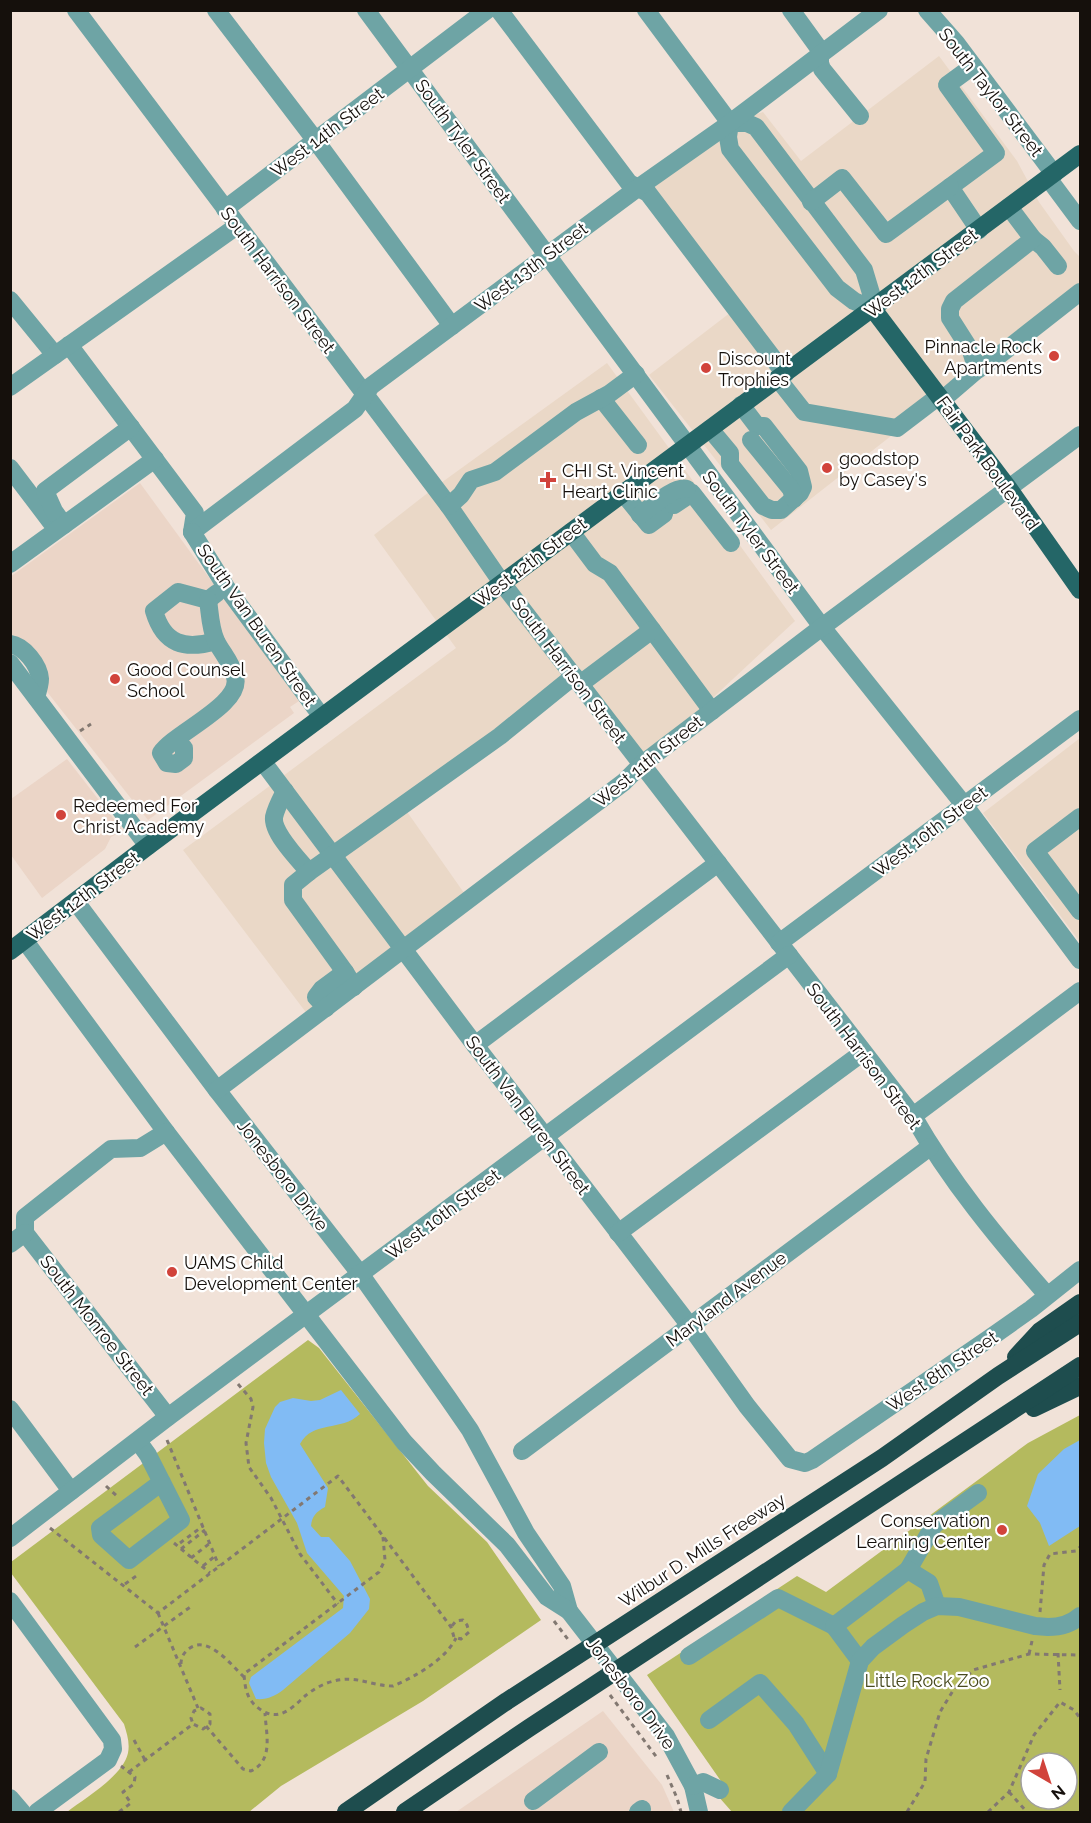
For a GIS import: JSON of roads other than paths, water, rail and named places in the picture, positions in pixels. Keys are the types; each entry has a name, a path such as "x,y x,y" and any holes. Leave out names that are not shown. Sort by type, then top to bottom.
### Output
{"highway":[{"path":"998,1376 1040,1331 1080,1302"},
{"name":"Wilbur D. Mills Freeway","path":"346,1812 507,1701 882,1458 998,1376 1080,1323"},
{"path":"405,1812 1080,1366"},
{"path":"967,1440 1080,1386"}],"main road":[{"name":"West 12th Street","path":"18,946 148,846 1080,154"},
{"name":"Fair Park Boulevard","path":"873,309 1009,489 1080,590"}],"street":[{"name":"South Harrison Street","path":"76,10 448,506 502,583 862,1053 913,1116 930,1147 997,1238 1047,1295"},
{"path":"216,10 452,326"},
{"name":"South Tyler Street","path":"366,10 822,627 965,806 1080,960"},
{"name":"West 14th Street","path":"225,209 487,10"},
{"path":"499,10 629,183 648,193 781,376 804,412 897,429 992,361 1080,292"},
{"path":"646,10 730,123"},
{"path":"791,10 817,45 821,55 822,69 860,116"},
{"name":"West 13th Street","path":"192,532 355,409 371,386 730,123 879,10"},
{"name":"South Taylor Street","path":"927,10 973,66 1080,221"},
{"path":"811,202 842,178 886,234 996,153 947,85 973,66"},
{"name":"Fair Park Boulevard","path":"730,123 747,123 756,127 811,202 864,270 873,300 873,309 854,301 837,288 730,149 728,137 730,123"},
{"path":"950,187 979,230"},
{"path":"1009,207 1033,239 1043,247 1058,266"},
{"path":"10,387 237,226"},
{"path":"977,370 971,351 950,318 950,309 954,301 1033,239"},
{"path":"10,300 62,350 131,427 195,513 192,532"},
{"path":"448,506 461,495 471,480 495,472 576,412 636,374"},
{"path":"601,398 638,445"},
{"path":"741,405 754,429"},
{"path":"710,429 726,448 730,464 763,506 772,510 781,510 803,487 799,471 764,426 754,429 743,442 726,448"},
{"path":"61,528 45,491 131,427"},
{"name":"West 11th Street","path":"217,1090 326,1008 349,979 403,949 624,782 641,765 822,627 1080,435"},
{"path":"10,564 155,459"},
{"path":"10,468 61,528"},
{"path":"640,515 675,489 682,487 692,493 731,543"},
{"path":"623,493 649,525 692,493"},
{"path":"748,528 772,510"},
{"name":"South Van Buren Street","path":"192,532 226,587 322,717"},
{"path":"571,532 595,564 610,573 712,711"},
{"path":"208,600 226,587"},
{"path":"208,600 178,592 154,611 161,629 179,644 199,646 216,641"},
{"path":"176,740 232,696 236,687 236,679 227,657 216,641 211,626 208,600"},
{"path":"349,979 293,900 293,885 577,680 652,630"},
{"path":"10,644 16,645 28,655 39,670 40,682 36,697"},
{"path":"10,663 148,846"},
{"name":"West 10th Street","path":"10,1538 545,1137 965,806 1080,719"},
{"name":"South Van Buren Street","path":"263,762 786,1455 799,1463"},
{"path":"285,791 274,819 276,831 309,872"},
{"path":"1080,817 1035,851 1080,911"},
{"path":"475,1045 718,863"},
{"name":"Jonesboro Drive","path":"76,902 217,1090 361,1275 470,1430 526,1533 562,1586 569,1611"},
{"name":"Jonesboro Drive","path":"18,946 166,1132 404,1442 507,1545 547,1597 569,1611 666,1736 693,1786 699,1812"},
{"path":"913,1116 1080,991"},
{"path":"618,1233 862,1053"},
{"path":"18,1238 25,1217 111,1149 140,1148 166,1132"},
{"name":"Maryland Avenue","path":"522,1450 930,1147"},
{"name":"South Monroe Street","path":"18,1238 168,1418"},
{"name":"West 8th Street","path":"799,1463 812,1460 987,1340 1080,1270"},
{"path":"10,1409 71,1491"},
{"path":"138,1440 162,1482 182,1520 129,1560 101,1535 100,1528 162,1482"},
{"path":"834,1626 908,1570 934,1525 978,1493"},
{"path":"908,1570 929,1583 937,1606"},
{"path":"689,1656 778,1598 834,1626 860,1661"},
{"path":"10,1601 112,1740 116,1760 100,1766 37,1812"},
{"path":"791,1812 828,1774 860,1661 873,1647 903,1625 937,1606 959,1607 1038,1626 1057,1627 1074,1621 1080,1616"},
{"path":"709,1720 760,1683 796,1724 828,1774"},
{"path":"533,1801 599,1752"},
{"path":"693,1786 703,1782 720,1790"},
{"path":"10,1798 22,1812"}],"water":[{"path":"341,1390 360,1414 344,1423 312,1432 300,1444 328,1488 325,1507 315,1515 311,1526 321,1537 329,1537 350,1561 370,1599 369,1609 350,1633 283,1690 271,1697 256,1699 249,1683 251,1677 343,1608 344,1596 307,1553 297,1523 271,1477 266,1463 265,1429 275,1407 280,1402 293,1398 320,1400"},
{"path":"1080,1440 1080,1526 1049,1546 1040,1523 1027,1506 1038,1474 1064,1449"}],"place":[{"name":"Pinnacle Rock Apartments","path":"1054,356"},
{"name":"Discount Trophies","path":"706,368"},
{"name":"goodstop by Casey's","path":"827,468"},
{"name":"CHI St. Vincent Heart Clinic","path":"548,480"},
{"name":"Good Counsel School","path":"115,679"},
{"name":"Redeemed For Christ Academy","path":"61,815"},
{"name":"UAMS Child Development Center","path":"172,1272"},
{"name":"Conservation Learning Center","path":"1002,1530"}],"park label":[{"name":"Little Rock Zoo","path":"927,1680"}]}
